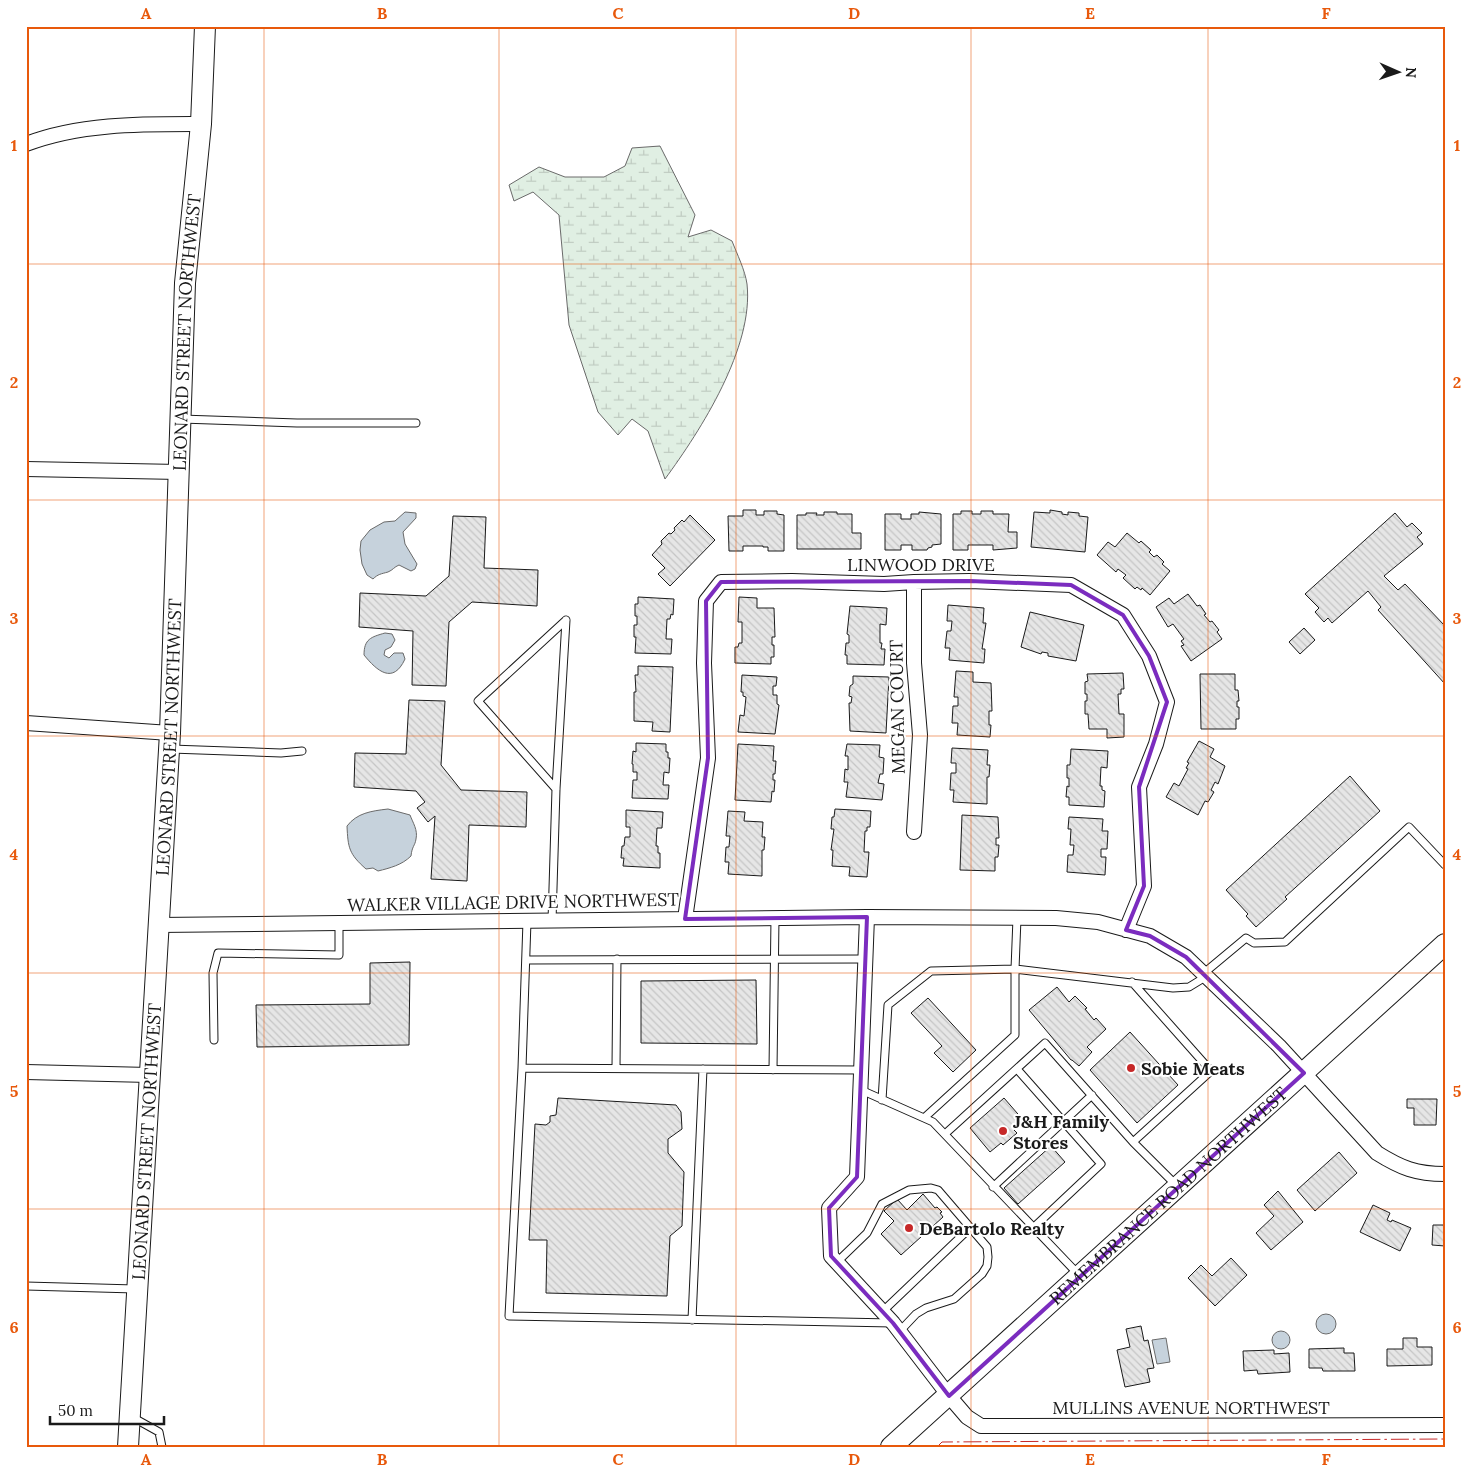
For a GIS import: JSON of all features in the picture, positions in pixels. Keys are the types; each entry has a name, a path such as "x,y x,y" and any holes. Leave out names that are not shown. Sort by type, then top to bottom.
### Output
{"main road":[{"name":"LEONARD STREET NORTHWEST","path":"128,1447 169,741 186,283 201,124 205,26"},
{"name":"REMEMBRANCE ROAD NORTHWEST","path":"891,1447 1445,944"}],"street":[{"path":"26,144 71,131 108,126 201,124"},
{"path":"26,469 179,472"},
{"name":"LINWOOD DRIVE","path":"685,919 708,758 704,663 706,601 721,582 792,581 884,584 970,581 1071,585 1123,615 1149,656 1167,702 1156,744 1139,787 1144,886 1126,930"},
{"name":"MEGAN COURT","path":"914,582 914,663 920,735 914,832"},
{"path":"26,723 169,741"},
{"path":"868,917 857,1177 829,1208 831,1256 896,1328 949,1396"},
{"name":"WALKER VILLAGE DRIVE NORTHWEST","path":"158,925 868,917 1056,918 1098,922 1150,936 1186,957 1206,974 1304,1073 1377,1153 1397,1166 1412,1171 1428,1174 1445,1174"},
{"path":"26,1072 150,1075"},
{"name":"MULLINS AVENUE NORTHWEST","path":"949,1396 967,1417 981,1426 1445,1425"}],"lane":[{"path":"181,419 297,424 416,423"},
{"path":"552,920 556,789 566,620 478,701 556,789"},
{"path":"169,741 281,753 302,751"},
{"path":"882,1100 888,1005 931,972 1015,969 1173,988 1190,987 1246,938 1254,943 1285,942 1409,827 1445,865"},
{"path":"773,1070 775,918"},
{"path":"924,1118 1014,1035 1017,918"},
{"path":"527,921 522,1068 509,1316 692,1320 896,1328 926,1308 954,1299 982,1274 987,1266 988,1257 986,1247 938,1190 931,1188 909,1190 882,1204 867,1233 837,1262"},
{"path":"214,1040 213,973 218,954 339,955 340,923"},
{"path":"616,1068 618,959"},
{"path":"526,960 866,959"},
{"path":"1132,982 1211,1071 1133,1142"},
{"path":"945,1134 1045,1043 1133,1142 1178,1187"},
{"path":"522,1068 862,1070"},
{"path":"692,1320 702,1069"},
{"path":"1017,1069 1101,1164 1033,1228"},
{"path":"861,1090 933,1122 1080,1276"},
{"path":"994,1187 1092,1095"},
{"path":"882,1312 970,1228"},
{"path":"26,1286 137,1289"},
{"path":"130,1415 159,1432 162,1447"}],"highlighted area":[{"path":"970,581 1071,585 1123,615 1149,656 1167,702 1139,787 1144,886 1126,930 1150,936 1186,957 1304,1073 949,1396 893,1323 831,1256 829,1208 857,1177 867,917 685,919 708,758 706,601 721,582"}],"green space":[{"path":"660,146 695,215 688,237 711,230 732,241 747,284 747,308 734,360 709,412 665,479 648,431 632,419 618,435 598,412 569,325 559,215 533,192 514,201 509,185 539,167 565,177 604,177 625,166 632,148"}],"shaded area":[{"path":"405,512 416,513 416,518 403,532 405,544 417,564 415,569 411,571 399,565 373,579 367,575 362,564 361,541 370,530 384,522 395,521"},
{"path":"385,633 392,634 395,640 391,647 385,650 384,655 389,658 394,653 403,653 405,659 395,672 390,673 385,673 374,666 364,655 367,642"},
{"path":"388,809 410,815 416,833 416,841 411,856 400,864 387,869 378,871 373,868 366,869 350,850 347,826 360,815"},
{"path":"1326,1314 1333,1317 1336,1324 1333,1331 1326,1334 1319,1331 1316,1324 1319,1317"},
{"path":"1281,1331 1287,1334 1290,1340 1287,1346 1281,1349 1275,1346 1272,1340 1275,1334"},
{"path":"1166,1338 1170,1362 1157,1364 1152,1340"}],"building":[{"path":"743,510 756,510 756,515 764,515 764,511 777,511 777,514 784,515 784,551 768,551 768,547 763,546 743,546 743,551 729,551 728,516 743,516"},
{"path":"1050,510 1068,515 1068,512 1079,513 1079,516 1088,517 1085,552 1031,547 1034,512 1050,513"},
{"path":"961,511 972,511 972,514 981,514 981,511 993,511 993,514 1009,514 1008,532 1017,532 1017,548 993,550 993,545 968,545 968,550 953,550 953,514 961,514"},
{"path":"824,512 852,514 852,533 861,533 861,549 797,549 797,515 817,513 816,515 824,515"},
{"path":"919,512 941,514 941,544 932,545 927,550 912,550 912,545 901,545 901,550 885,550 885,514 901,514 901,519 911,519 911,514 919,514"},
{"path":"1395,513 1407,527 1412,523 1422,533 1417,537 1423,544 1384,576 1398,590 1405,584 1445,626 1445,684 1378,610 1381,607 1368,591 1332,623 1328,618 1324,622 1315,612 1319,608 1305,594"},
{"path":"690,515 715,540 670,586 658,574 665,568 652,555 662,544 661,541 675,530 674,528 682,520 684,522"},
{"path":"453,516 486,517 484,568 538,570 537,606 472,602 449,622 446,686 412,685 413,631 359,627 360,593 426,596 449,576"},
{"path":"1127,533 1139,543 1141,541 1151,550 1149,552 1154,557 1157,555 1164,562 1162,564 1170,571 1150,595 1142,588 1141,590 1137,587 1135,589 1123,578 1126,575 1118,569 1116,572 1097,555 1108,542 1115,547"},
{"path":"1188,594 1197,606 1200,605 1206,614 1204,615 1219,630 1217,632 1222,639 1191,661 1181,646 1184,645 1181,641 1184,639 1173,624 1168,627 1156,607 1169,598 1174,604"},
{"path":"638,597 674,599 673,615 671,614 670,619 667,619 666,639 672,639 671,654 635,653 636,637 634,637 634,625 637,625 637,616 635,616 635,604 638,604"},
{"path":"739,597 757,598 757,608 774,608 775,637 772,637 772,645 774,645 774,657 771,657 771,664 735,663 735,647 742,643 742,622 738,622"},
{"path":"948,605 984,608 983,623 986,623 982,649 985,649 984,663 949,660 950,648 945,648 947,631 951,631 952,621 947,621"},
{"path":"850,606 887,608 886,625 880,624 881,649 885,649 884,665 847,664 847,655 845,655 846,643 849,643 849,635 847,634"},
{"path":"1030,612 1084,625 1076,661 1048,656 1048,653 1042,652 1041,654 1021,647"},
{"path":"1304,628 1315,640 1300,654 1289,642"},
{"path":"638,666 673,667 670,732 652,731 653,722 634,721 635,675 638,675"},
{"path":"956,671 973,672 973,682 991,683 992,711 989,711 990,737 957,735 958,723 952,723 953,706 958,706 958,697 954,697"},
{"path":"1123,673 1124,689 1121,689 1121,694 1118,694 1119,714 1124,714 1124,737 1107,738 1107,729 1089,729 1088,714 1085,714 1087,694 1085,694 1085,682 1088,681 1087,674"},
{"path":"1200,674 1235,674 1235,690 1238,690 1239,701 1237,701 1239,719 1236,719 1236,729 1201,729"},
{"path":"742,675 777,677 776,686 773,686 773,695 777,695 777,704 779,705 775,734 738,732 740,715 744,716 746,697 741,692"},
{"path":"853,676 889,677 886,733 850,731 849,703 851,703 852,697 849,696 850,686 853,684"},
{"path":"409,700 445,701 441,765 461,790 527,792 526,827 469,825 467,881 431,879 435,816 428,822 417,808 425,802 416,791 354,787 355,753 406,754"},
{"path":"1199,741 1214,749 1210,757 1225,766 1218,784 1215,782 1211,790 1214,792 1208,802 1205,801 1198,815 1166,797 1174,783 1179,786 1188,769 1186,768 1189,763 1187,762"},
{"path":"636,743 666,744 666,752 668,752 668,758 670,758 669,773 664,772 663,785 669,785 668,799 632,798 633,780 637,780 637,772 633,772 632,764 633,751 636,752"},
{"path":"738,744 774,746 773,761 776,761 773,780 775,780 771,802 735,800"},
{"path":"847,744 880,745 879,757 884,758 883,774 880,774 878,783 884,784 882,800 846,797 848,782 844,782 845,769 848,770 848,756 845,756"},
{"path":"952,748 988,750 987,765 990,765 989,777 987,777 987,804 953,802 954,790 950,790 951,773 956,773 956,763 951,763"},
{"path":"1071,749 1108,751 1107,768 1101,767 1100,786 1105,791 1104,807 1069,805 1069,797 1066,797 1067,786 1069,787 1067,765 1070,765"},
{"path":"1350,776 1380,811 1285,897 1287,899 1256,927 1246,916 1248,914 1226,890"},
{"path":"835,809 871,811 870,827 867,827 867,831 865,831 864,852 869,852 867,877 849,876 850,867 832,866 833,850 831,850 834,829 831,829"},
{"path":"626,810 663,812 662,828 657,828 656,846 658,846 658,853 660,853 660,868 623,866 624,858 621,858 622,846 624,846 625,837 630,837 630,827 626,827"},
{"path":"728,811 745,812 744,821 763,822 762,837 765,837 764,850 762,850 762,876 728,874 729,862 725,862 726,847 729,847 730,836 726,836"},
{"path":"962,815 998,817 999,838 996,838 996,845 999,845 998,857 995,857 995,871 960,870"},
{"path":"1069,817 1103,819 1102,831 1108,831 1107,849 1101,849 1101,857 1106,857 1105,875 1067,872 1068,855 1073,855 1074,845 1070,845 1071,829 1068,829"},
{"path":"410,962 409,1045 257,1047 256,1005 370,1004 370,963"},
{"path":"756,980 757,1044 641,1043 641,981"},
{"path":"1057,987 1069,1002 1075,996 1087,1008 1085,1009 1094,1020 1096,1018 1106,1029 1087,1047 1092,1052 1079,1066 1071,1060 1029,1010"},
{"path":"928,998 976,1050 953,1072 934,1053 942,1046 911,1013"},
{"path":"1130,1032 1178,1085 1137,1123 1090,1070"},
{"path":"558,1098 676,1105 681,1112 682,1129 668,1139 668,1153 684,1172 682,1226 670,1236 667,1296 546,1293 547,1240 529,1240 535,1124 546,1125 550,1122 550,1116 556,1115"},
{"path":"1004,1098 1024,1121 1014,1130 1017,1133 1003,1145 1001,1143 990,1152 970,1128"},
{"path":"1407,1099 1437,1099 1436,1125 1414,1125 1414,1108 1407,1108"},
{"path":"1051,1146 1065,1162 1018,1204 1004,1188"},
{"path":"1339,1152 1357,1173 1315,1211 1297,1190"},
{"path":"1278,1191 1303,1222 1271,1250 1256,1233 1274,1216 1264,1205"},
{"name":"DeBartolo Realty","path":"923,1194 935,1208 937,1207 942,1212 940,1213 943,1217 901,1255 881,1234 894,1221 884,1211 897,1199 907,1210"},
{"path":"1373,1205 1390,1213 1387,1220 1391,1222 1392,1220 1411,1228 1400,1251 1360,1232"},
{"path":"1433,1225 1445,1225 1445,1246 1432,1245"},
{"path":"1231,1258 1247,1275 1215,1306 1188,1278 1201,1265 1212,1276"},
{"path":"1141,1326 1144,1341 1148,1340 1154,1368 1147,1369 1150,1382 1125,1387 1117,1350 1130,1347 1126,1329"},
{"path":"1403,1338 1417,1338 1417,1347 1432,1347 1432,1365 1387,1366 1387,1349 1403,1349"},
{"path":"1344,1348 1344,1353 1354,1353 1355,1371 1323,1371 1322,1368 1309,1368 1309,1349"},
{"path":"1274,1350 1274,1354 1289,1353 1290,1372 1258,1374 1257,1370 1244,1371 1243,1351"}],"power":[{"path":"937,1447 942,1442 1445,1439"}],"place":[{"name":"Sobie Meats","path":"1131,1068"},
{"name":"J&H Family Stores","path":"1003,1131"},
{"name":"DeBartolo Realty","path":"909,1228"}]}
